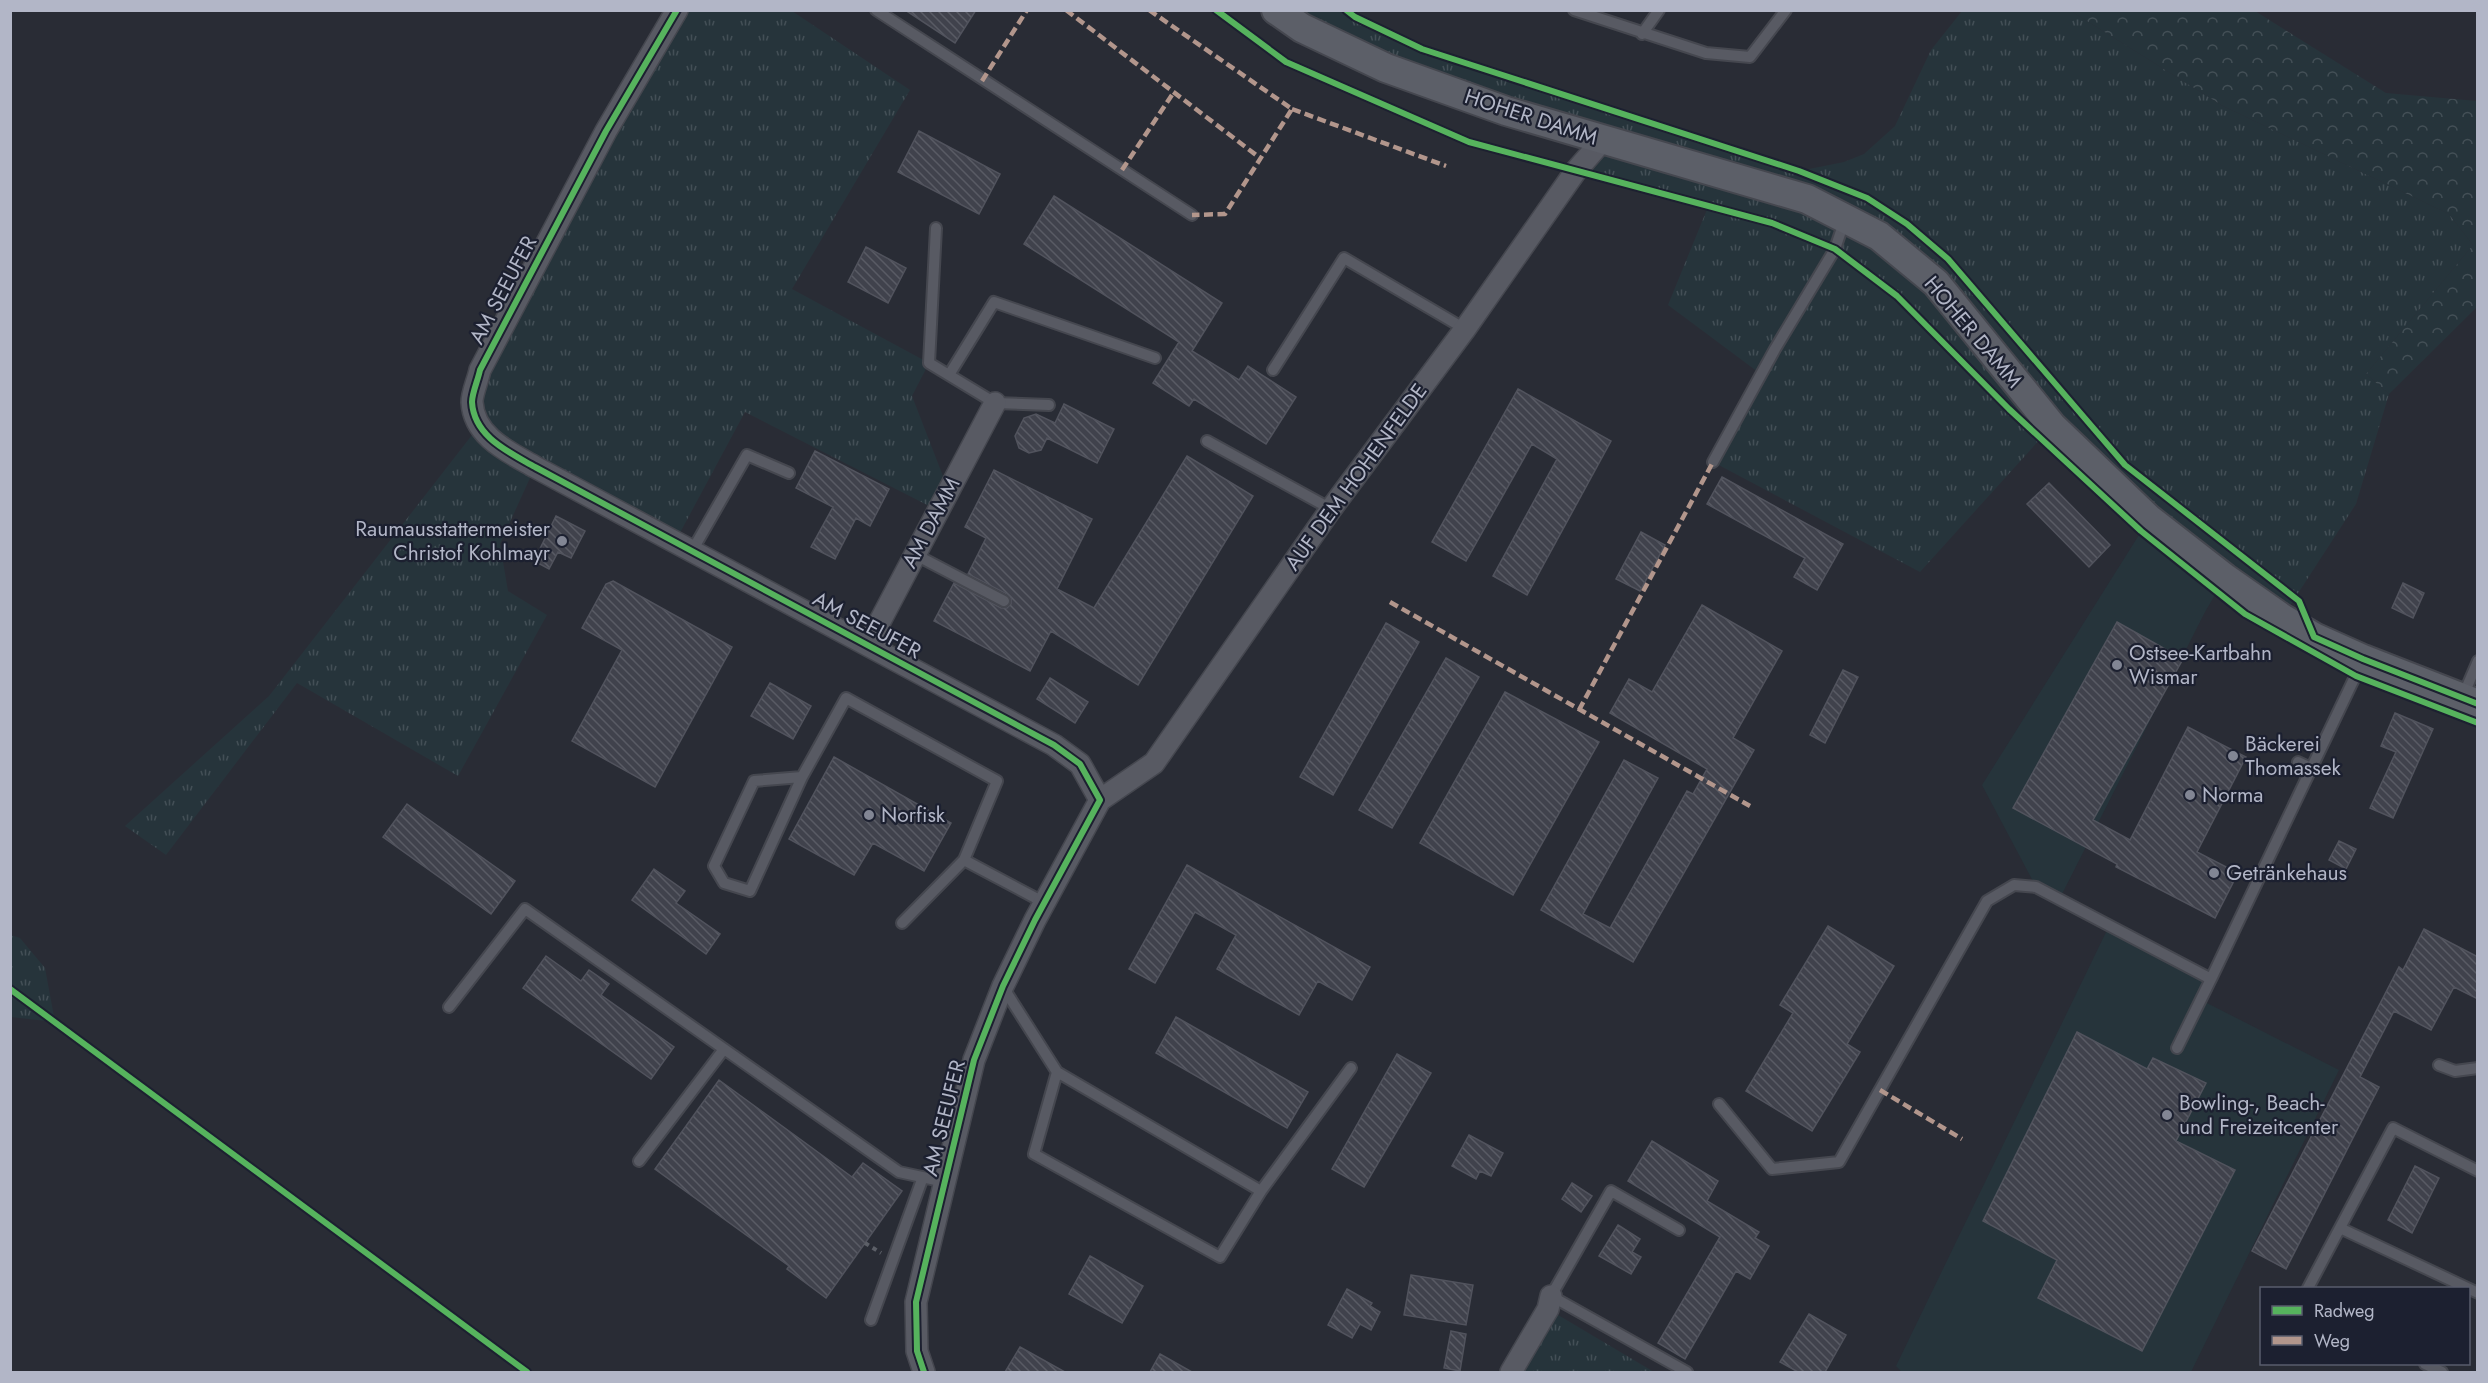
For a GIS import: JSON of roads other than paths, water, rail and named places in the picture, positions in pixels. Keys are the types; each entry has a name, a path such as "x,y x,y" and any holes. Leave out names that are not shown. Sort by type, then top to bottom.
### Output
{"main road":[{"name":"HOHER DAMM","path":"1276,10 1302,28 1386,68 1506,111 1602,141 1807,199 1879,236 1936,283 2052,426 2149,519 2282,618 2314,637 2470,701"}],"street":[{"name":"AM SEEUFER","path":"677,10 606,131 480,370 472,402 479,426 493,442 1054,745 1080,764 1100,800 1003,986 974,1060 916,1302 917,1351 924,1372"},
{"name":"AUF DEM HOHENFELDE","path":"1100,800 1154,763 1331,509 1465,329 1575,172 1602,141"},
{"name":"AM DAMM","path":"868,644 995,403"},
{"path":"1511,1372 1548,1309 1551,1296"}],"lane":[{"path":"876,10 1192,215"},
{"path":"1574,10 1706,53 1750,57 1786,10"},
{"path":"1642,34 1659,10"},
{"path":"1713,462 1775,349 1835,249 1845,219"},
{"path":"936,228 929,363 995,403 1049,405"},
{"path":"1272,370 1344,258 1465,329"},
{"path":"949,375 994,302 1155,358"},
{"path":"1207,441 1331,509"},
{"path":"692,551 747,455 789,473"},
{"path":"914,554 1005,601"},
{"path":"2176,1048 2313,769 2363,659"},
{"path":"2470,701 2478,661"},
{"path":"802,777 754,781 714,866 724,883 750,891 802,777 846,698 997,781 964,860 902,923"},
{"path":"2298,762 2313,769"},
{"path":"964,860 1045,903"},
{"path":"1719,1104 1772,1169 1839,1162 1987,901 2014,885 2036,887 2211,979"},
{"path":"449,1007 525,909 899,1172 945,1182"},
{"path":"1003,986 1057,1072 1261,1191"},
{"path":"639,1161 724,1049"},
{"path":"2439,1065 2455,1071 2478,1068"},
{"path":"1057,1072 1034,1155 1220,1257 1261,1191 1351,1068"},
{"path":"2309,1287 2393,1128 2478,1171"},
{"path":"871,1320 923,1177"},
{"path":"1679,1230 1611,1191 1551,1296 1687,1372"},
{"path":"2340,1228 2465,1287"},
{"path":"2428,1365 2442,1372"}],"place":[{"name":"Raumausstattermeister Christof Kohlmayr","path":"562,541"},
{"name":"Ostsee-Kartbahn Wismar","path":"2117,665"},
{"name":"Bäckerei Thomassek","path":"2233,756"},
{"name":"Norma","path":"2190,795"},
{"name":"Norfisk","path":"869,815"},
{"name":"Getränkehaus","path":"2214,873"},
{"name":"Bowling-, Beach- und Freizeitcenter","path":"2167,1115"}]}
